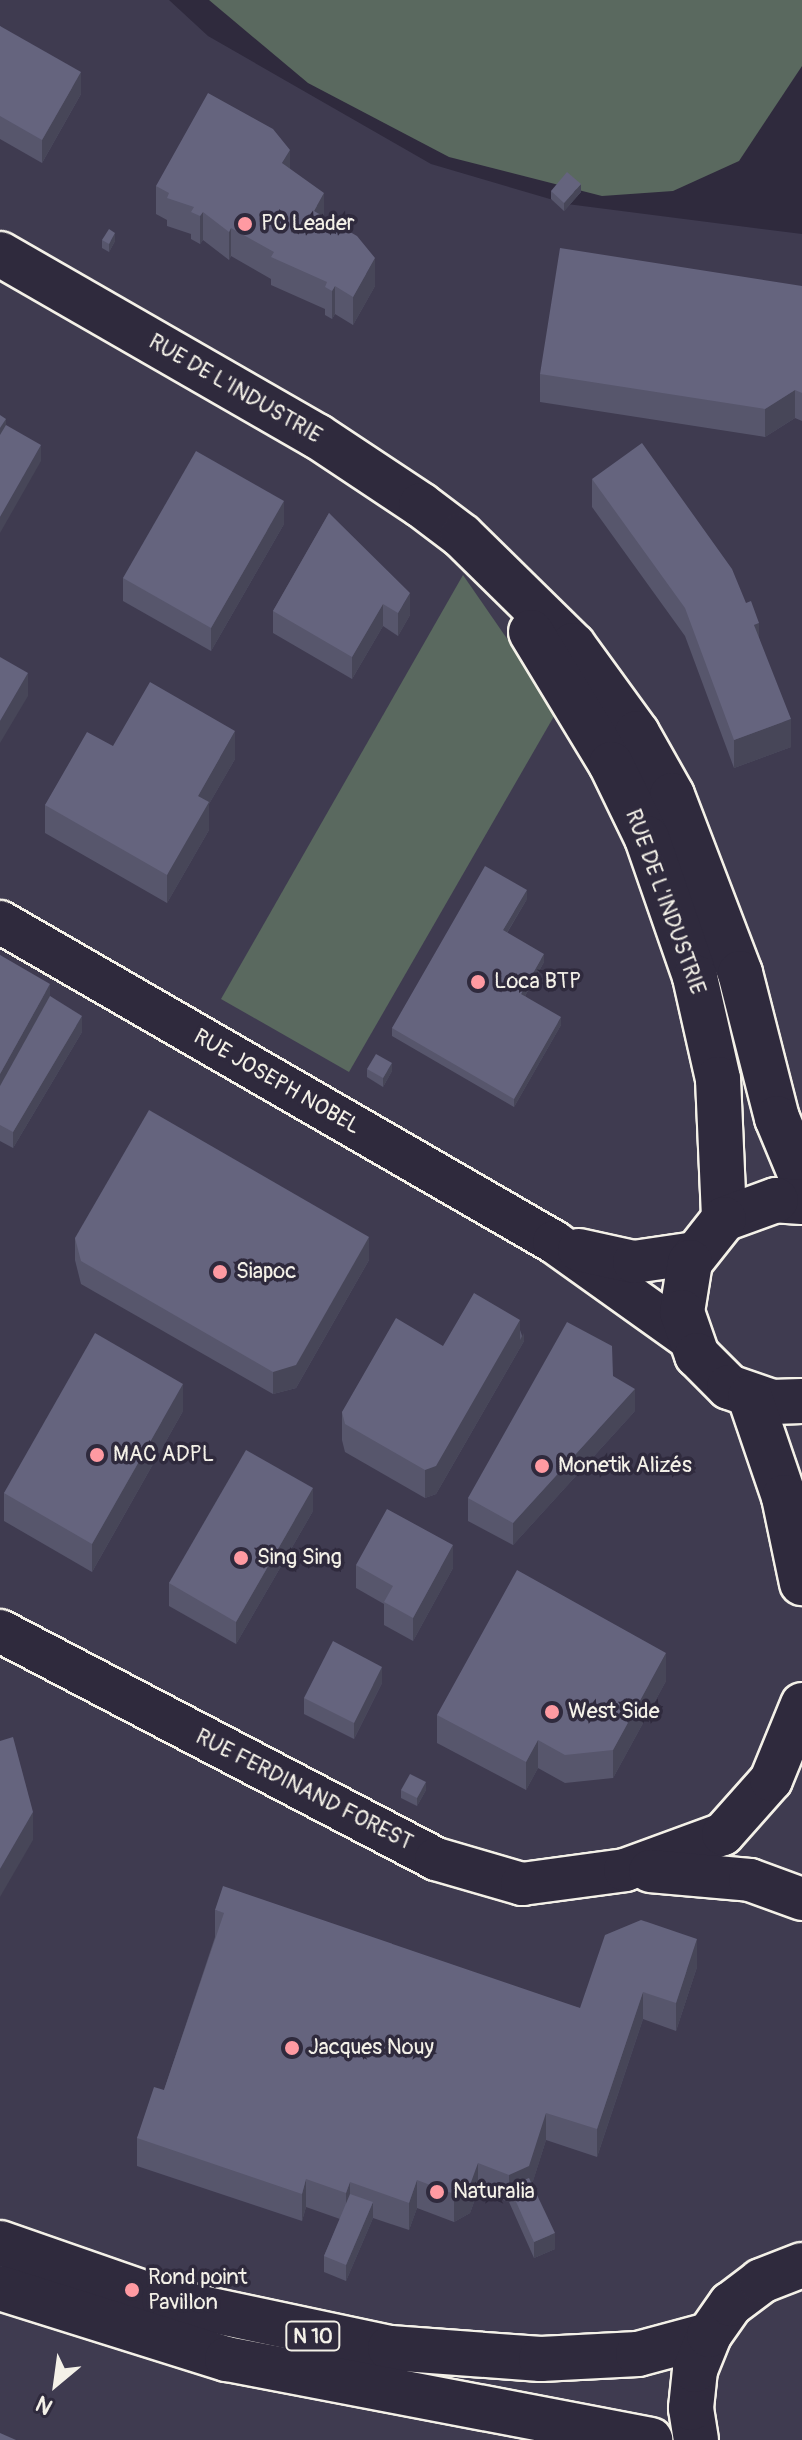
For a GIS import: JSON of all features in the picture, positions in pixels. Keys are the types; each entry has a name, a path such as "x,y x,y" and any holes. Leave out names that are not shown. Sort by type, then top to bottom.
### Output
{"main road":[{"name":"RUE DE L'INDUSTRIE","path":"0,254 317,436 462,536 573,645 637,733 672,795 740,973 777,1118 802,1178"},
{"name":"RUE DE L'INDUSTRIE","path":"462,536 550,660 647,838 695,977 718,1079 724,1219"},
{"path":"802,1202 776,1200 724,1219 695,1253 683,1289 690,1339 711,1373 750,1397 802,1401"},
{"path":"750,1397 784,1497 802,1583"},
{"path":"696,2440 691,2408 695,2370 709,2335 731,2304 761,2281 802,2237"},
{"name":"N 10","path":"0,2243 164,2300 390,2348 541,2359 638,2354 709,2335"},
{"path":"761,2281 802,2265"},
{"name":"N 10","path":"0,2288 227,2359 650,2440"}],"street":[{"name":"RUE JOSEPH NOBEL","path":"0,922 554,1242 690,1339"},
{"name":"RUE JOSEPH NOBEL","path":"554,1242 616,1261 695,1253"},
{"name":"RUE FERDINAND FOREST","path":"0,1631 436,1859 474,1873 522,1884 571,1881 625,1870 700,1845 739,1820 771,1780 802,1704"},
{"name":"RUE FERDINAND FOREST","path":"625,1870 750,1880 802,1899"}],"shaded area":[{"path":"0,0 169,0 208,36 431,164 567,204 802,234 802,2440 0,2440"}],"green space":[{"path":"209,0 802,0 802,66 739,161 673,191 602,196 449,157 308,83"},
{"path":"463,575 557,711 349,1072 221,999"}],"building":[{"path":"0,26 81,72 42,140 0,116"},
{"name":"PC Leader","path":"208,93 273,129 290,150 282,163 324,193 314,211 357,236 375,258 353,297 335,286 332,291 325,287 327,282 271,257 274,252 231,228 229,232 203,212 200,216 191,212 194,207 167,198 169,193 156,186"},
{"path":"567,172 581,184 564,203 551,191"},
{"path":"109,229 115,233 109,244 102,240"},
{"path":"560,248 802,286 802,393 795,390 765,409 540,374"},
{"path":"6,425 41,445 0,517 0,435"},
{"path":"642,443 732,569 746,603 751,601 759,623 754,625 791,719 734,740 685,608 592,479"},
{"path":"196,451 284,501 211,628 123,578"},
{"path":"329,513 410,593 398,613 383,604 352,657 273,611"},
{"path":"0,657 28,673 0,721"},
{"path":"150,682 235,731 198,796 209,802 167,875 45,805 87,732 113,746"},
{"name":"Loca BTP","path":"485,866 527,890 503,930 544,954 521,994 561,1017 514,1099 392,1028"},
{"path":"0,955 50,984 0,1074"},
{"path":"50,996 82,1016 13,1132 0,1125 0,1086"},
{"path":"376,1054 392,1063 383,1078 367,1069"},
{"name":"Siapoc","path":"149,1110 369,1237 296,1365 273,1372 81,1261 75,1238"},
{"path":"474,1293 520,1320 436,1466 425,1470 345,1424 342,1412 396,1318 443,1346"},
{"name":"Monetik Alizés","path":"567,1322 612,1346 613,1376 635,1389 513,1523 468,1498"},
{"path":"95,1333 183,1384 92,1544 4,1493"},
{"name":"Sing Sing","path":"246,1450 313,1488 236,1622 169,1583"},
{"path":"387,1509 453,1545 413,1618 384,1602 393,1586 356,1565"},
{"name":"West Side","path":"517,1570 666,1653 613,1750 565,1755 538,1740 526,1762 437,1715"},
{"path":"333,1641 382,1667 354,1723 304,1698"},
{"path":"13,1737 33,1812 0,1869 0,1741"},
{"path":"410,1774 426,1782 417,1798 401,1790"},
{"path":"223,1886 580,2008 605,1935 641,1920 697,1939 676,2003 643,1992 597,2129 546,2113 529,2166 509,2175 478,2163 470,2185 454,2194 417,2180 409,2203 350,2182 346,2193 306,2179 302,2194 137,2138 154,2087 164,2090 224,1913 215,1910"},
{"path":"529,2178 555,2233 534,2242 509,2186"},
{"path":"350,2194 373,2202 346,2265 324,2256"},
{"path":"0,2433 16,2440 0,2440"}],"place":[{"name":"PC Leader","path":"245,224"},
{"name":"Loca BTP","path":"478,982"},
{"name":"Siapoc","path":"220,1272"},
{"name":"MAC ADPL","path":"97,1455"},
{"name":"Monetik Alizés","path":"542,1466"},
{"name":"Sing Sing","path":"241,1558"},
{"name":"West Side","path":"552,1712"},
{"name":"Jacques Nouy","path":"292,2048"},
{"name":"Naturalia","path":"437,2192"},
{"name":"Rond point Pavillon","path":"132,2290"}]}
